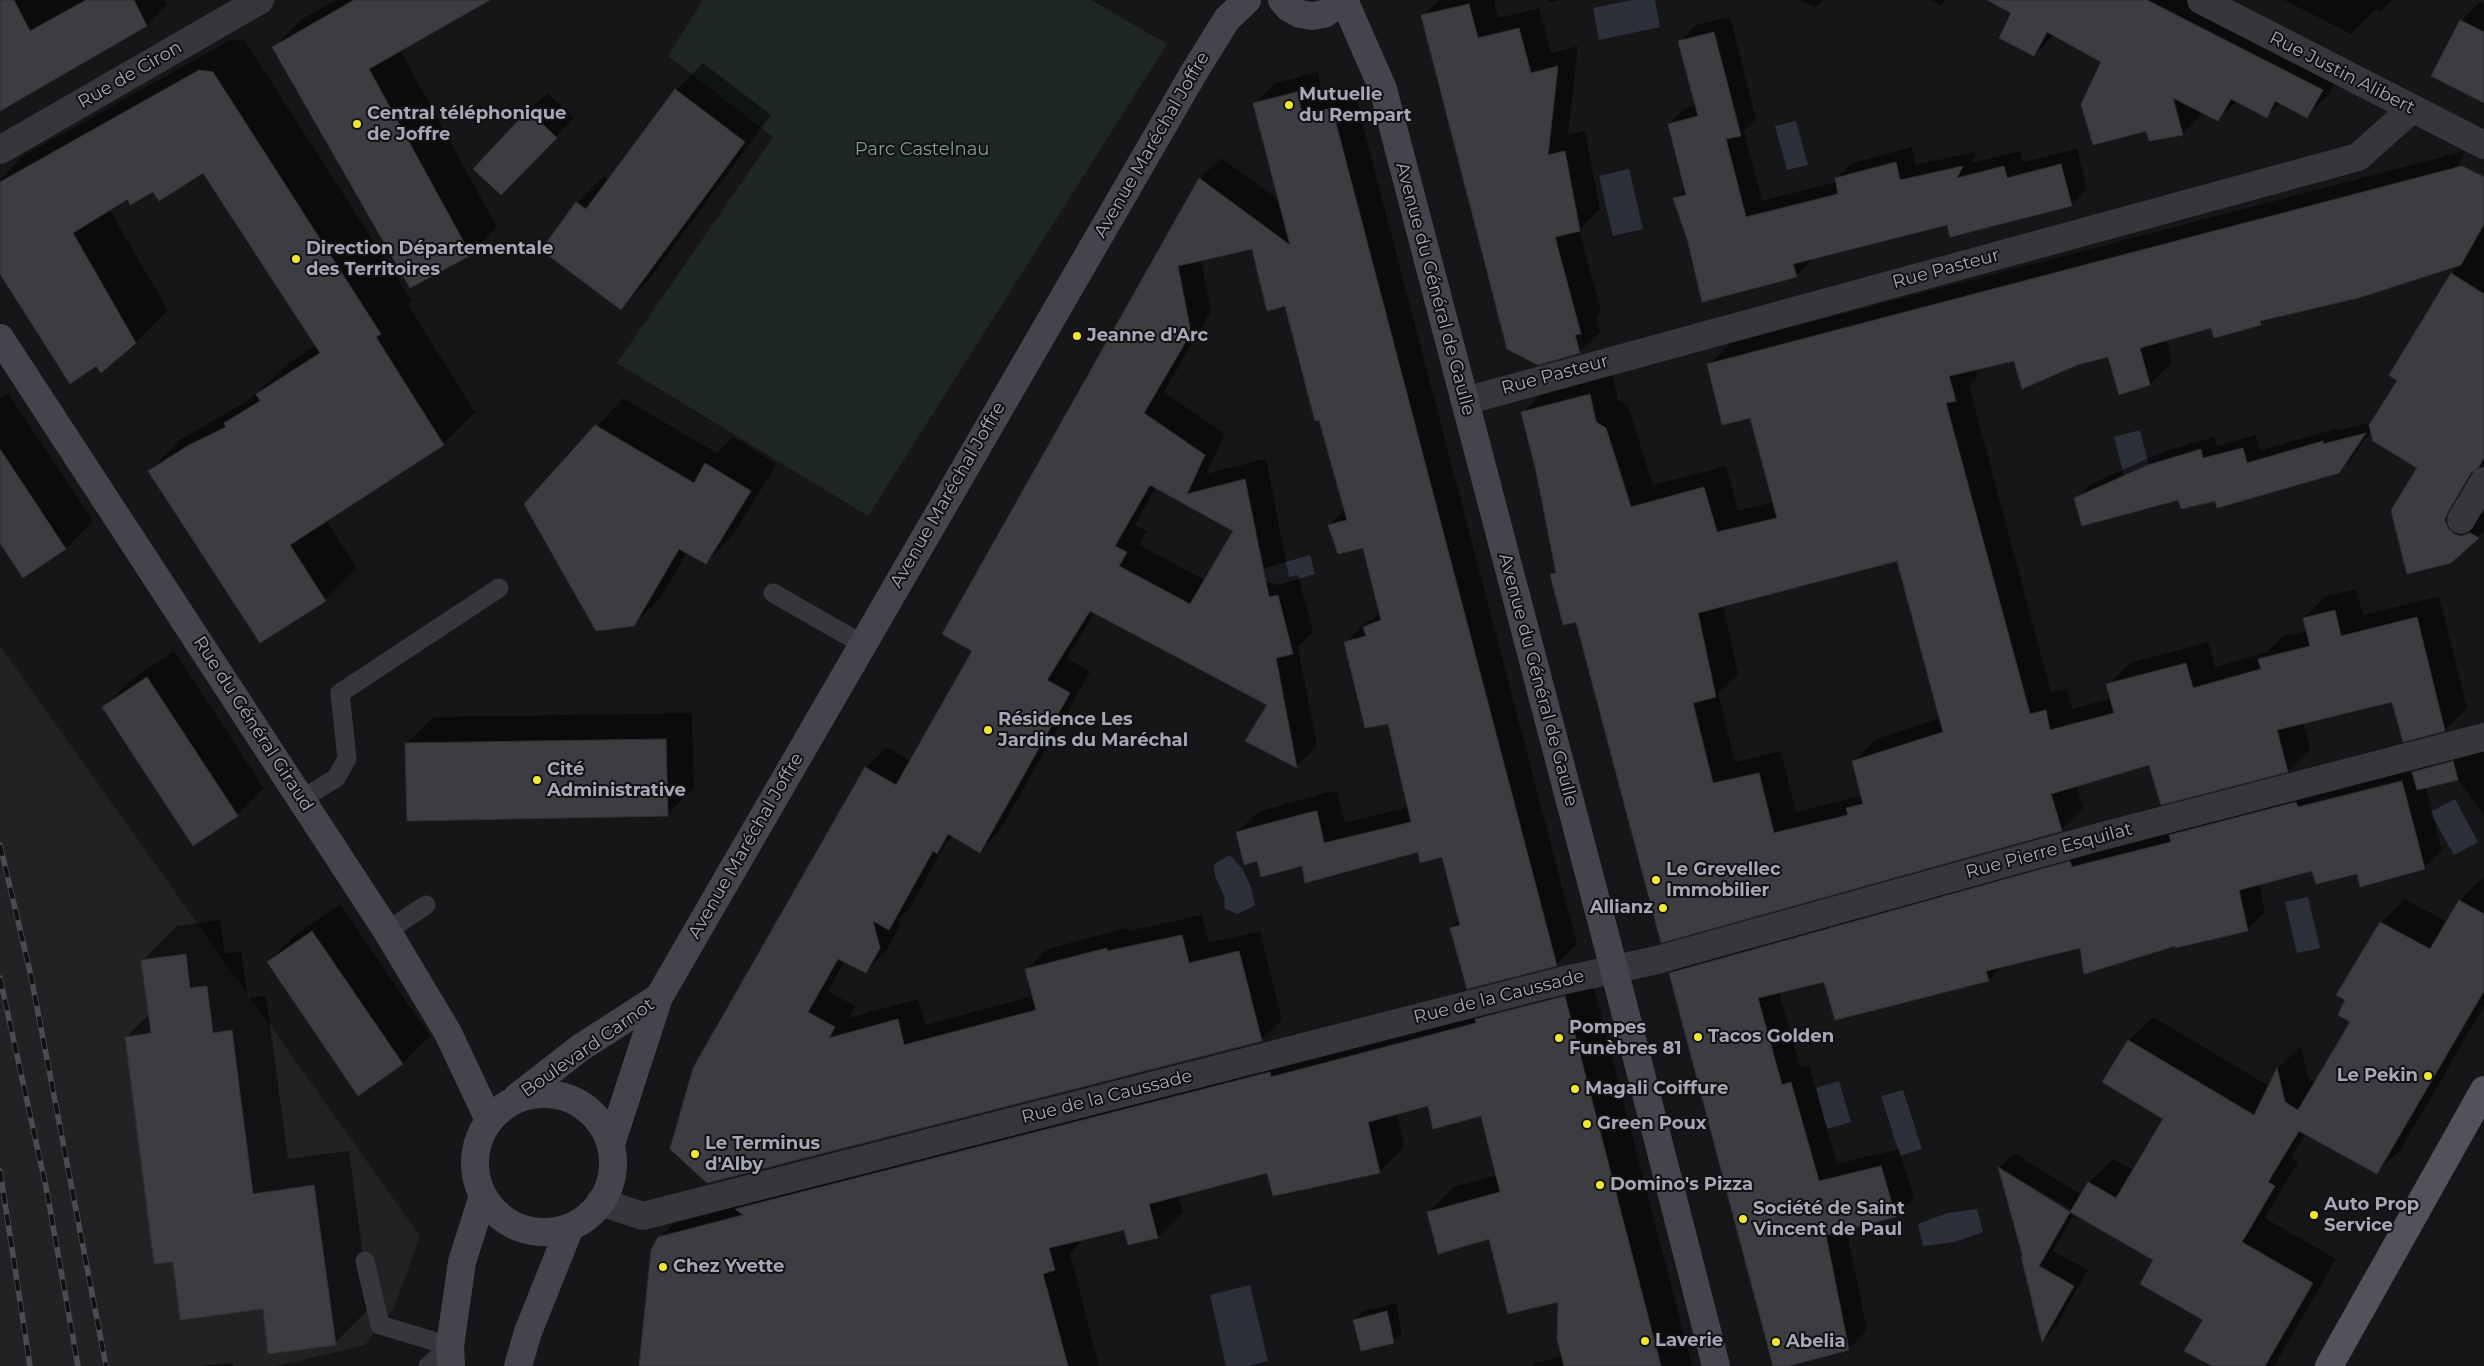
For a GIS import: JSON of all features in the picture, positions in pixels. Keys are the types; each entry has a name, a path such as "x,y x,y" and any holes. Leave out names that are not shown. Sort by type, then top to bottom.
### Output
{"main road":[{"name":"Avenue Maréchal Joffre","path":"659,997 1193,74 1227,19 1247,0"},
{"path":"1282,0 1289,8 1300,14 1312,16 1324,14 1344,0"},
{"name":"Avenue du Général de Gaulle","path":"1344,0 1383,89 1716,1366"},
{"name":"Rue du Général Giraud","path":"0,338 387,931 448,1033 489,1120"},
{"name":"Boulevard Carnot","path":"513,1100 580,1048 659,997"},
{"name":"Boulevard Carnot","path":"611,1144 659,997"},
{"path":"2329,1366 2484,1090"},
{"path":"533,1094 553,1094 572,1099 589,1110 602,1125 611,1144 613,1164 610,1184 600,1202 587,1217 570,1227 550,1232 537,1231 511,1224 495,1212 483,1196 476,1177 475,1158 479,1138 489,1120 513,1100 533,1094"},
{"path":"451,1356 462,1262 483,1196"},
{"path":"518,1366 528,1332 570,1227"}],"street":[{"name":"Rue de Ciron","path":"0,150 260,0"},
{"name":"Rue Justin Alibert","path":"2201,0 2484,145"},
{"name":"Rue Pasteur","path":"1464,401 2358,157 2412,109"},
{"path":"2460,520 2484,481"},
{"name":"Rue Pierre Esquilat","path":"1614,969 1657,960 2099,836 2484,737"},
{"name":"Rue de la Caussade","path":"600,1202 643,1216 1614,969"}],"lane":[{"path":"302,799 336,778 347,759 340,693 499,588"},
{"path":"773,593 862,644"},
{"path":"387,931 426,905"},
{"path":"365,1261 380,1324 451,1356"},
{"path":"428,1366 451,1356"}],"shaded area":[{"path":"1632,0 1655,0 1660,27 1599,40 1593,8"},
{"path":"1796,121 1808,165 1787,170 1775,126"},
{"path":"1629,169 1643,229 1613,236 1599,176"},
{"path":"2140,430 2151,474 2125,480 2114,437"},
{"path":"1310,555 1315,574 1277,585 1263,580 1262,569"},
{"path":"0,646 420,1236 394,1308 365,1345 277,1366 0,1366"},
{"path":"2455,799 2478,842 2454,855 2430,812"},
{"path":"1230,855 1243,870 1251,887 1255,905 1238,914 1225,909 1224,896 1215,876 1214,864"},
{"path":"2308,897 2320,948 2297,953 2285,902"},
{"path":"1839,1081 1851,1122 1827,1129 1816,1088"},
{"path":"1903,1090 1922,1149 1900,1156 1881,1096"},
{"path":"1977,1209 1983,1232 1954,1242 1923,1246 1918,1224 1947,1213"},
{"path":"1250,1285 1268,1361 1249,1366 1226,1366 1210,1295"}],"green space":[{"name":"Parc Castelnau","path":"703,0 1091,0 1167,44 868,516 617,363 773,137 668,56"}],"building":[{"path":"0,0 14,0 30,31 86,0 134,0 147,26 0,111"},
{"path":"354,0 490,0 369,69 471,255 410,288 272,47"},
{"path":"1987,0 2147,0 2323,90 2307,118 2275,101 2267,118 2231,99 2218,121 2173,98 2183,135 2149,141 2146,131 2093,145 2081,104 2101,62 2047,32 2034,56 1999,38 2011,13"},
{"path":"1469,4 1478,38 1519,28 1531,73 1558,66 1548,155 1565,151 1580,231 1555,237 1581,334 1575,335 1580,353 1538,365 1507,349 1421,15"},
{"path":"2460,20 2484,32 2484,103 2431,76"},
{"path":"1714,32 1741,136 1726,139 1746,217 1838,194 1835,178 1896,162 1900,180 1963,166 1957,178 2004,166 2007,178 2061,164 2072,206 1950,237 1947,225 1793,264 1797,277 1702,302 1688,242 1673,198 1686,195 1668,124 1698,116 1678,41"},
{"path":"199,70 213,72 381,334 376,337 444,445 290,545 326,601 260,643 148,471 189,445 226,427 224,423 260,401 256,394 320,353 203,173 159,201 153,192 130,205 128,199 73,233 136,343 101,373 96,366 70,384 0,274 0,182"},
{"path":"675,89 745,142 621,310 541,250 576,202 586,209"},
{"path":"1297,92 1302,114 1332,108 1557,966 1467,989 1450,928 1460,925 1442,857 1420,863 1418,852 1305,883 1302,866 1261,877 1257,861 1244,865 1236,832 1307,813 1317,811 1324,843 1411,822 1388,724 1365,728 1344,642 1366,636 1363,627 1381,620 1363,548 1338,554 1328,525 1347,520 1319,420 1315,421 1285,306 1267,311 1252,249 1178,266 1191,333 1144,413 1205,455 1187,494 1245,479 1269,597 1278,595 1293,654 1276,658 1297,768 1245,741 1267,705 1090,611 1047,680 1070,693 980,853 948,834 937,854 933,851 889,930 873,921 880,948 866,973 838,959 808,1012 835,1027 829,1038 898,1019 904,1045 1036,1010 1025,969 1107,948 1107,951 1182,935 1189,963 1239,951 1262,1041 707,1183 670,1149 693,1068 865,767 896,785 972,651 942,634 1199,178 1290,245 1253,103","holes":["1150,485 1233,531 1190,604 1119,566 1127,552 1115,546"]},
{"path":"528,110 557,138 501,195 473,169"},
{"path":"2462,166 2484,177 2484,224 2461,265 2358,298 2260,321 2261,325 2214,338 2211,328 2140,348 2150,385 2119,395 2108,357 2077,365 2022,389 2014,361 1949,376 1956,401 1946,403 2030,714 2046,710 2050,730 2114,713 2106,684 2186,663 2193,688 2261,669 2258,659 2310,646 2303,618 2335,610 2341,636 2417,617 2445,731 2403,742 2392,702 2277,730 2288,772 2161,805 2149,765 2051,794 2062,831 1661,943 1576,622 1563,625 1550,574 1556,573 1536,471 1521,412 1590,394 1596,422 1606,428 1631,507 1704,487 1717,532 1777,518 1750,418 1722,425 1707,364","holes":["1897,561 1943,732 1852,761 1863,804 1846,808 1848,815 1774,833 1759,773 1713,783 1693,703 1716,697 1698,613"]},
{"path":"2451,273 2484,294 2484,458 2479,467 2471,473 2445,520 2448,528 2454,534 2461,536 2470,533 2479,538 2451,563 2407,574 2391,510 2417,468 2373,441 2369,425 2397,381 2389,375"},
{"path":"595,425 694,483 705,463 751,491 706,564 679,549 634,626 596,631 524,504"},
{"path":"2366,433 2339,473 2217,508 2215,501 2181,509 2178,500 2082,526 2074,498 2148,465 2201,449 2203,458 2243,448 2247,463 2323,441 2323,444"},
{"path":"0,449 66,549 23,578 0,543"},
{"path":"147,677 238,816 193,846 102,707"},
{"name":"Cité Administrative","path":"666,739 668,816 407,821 405,743"},
{"path":"2453,761 2458,780 2417,790 2412,772"},
{"path":"2402,781 2425,869 2360,887 2357,874 2316,884 2312,871 2239,890 2248,931 2175,948 2175,946 2084,974 2080,948 1986,971 1989,981 1835,1020 1824,982 1758,998 1782,1085 1791,1082 1819,1181 1881,1166 1896,1217 1826,1235 1849,1350 1788,1366 1773,1366 1669,973 2070,861 2072,867 2171,842 2169,835 2296,802 2298,807"},
{"path":"2459,900 2484,914 2484,991 2377,1174 2299,1131 2268,1182 2275,1186 2242,1242 2313,1283 2265,1366 2212,1366 2184,1351 2203,1320 2140,1284 2153,1260 2070,1212 2088,1182 2116,1198 2163,1119 2102,1082 2128,1040 2254,1115 2277,1068 2285,1102 2298,1110 2350,1022 2338,1015 2345,1000 2336,995 2380,922 2430,949"},
{"path":"312,931 403,1064 358,1096 267,962"},
{"path":"186,954 190,988 207,986 213,1033 232,1030 253,1194 314,1185 336,1345 268,1354 263,1309 180,1320 173,1262 154,1264 125,1037 151,1033 141,960"},
{"path":"1565,996 1661,1366 1564,1366 1557,1339 1558,1302 1508,1314 1489,1239 1438,1254 1427,1212 1500,1192 1481,1116 1433,1129 1428,1106 1368,1122 1380,1173 1273,1196 1267,1173 1149,1204 1158,1238 1128,1245 1124,1230 1049,1248 1055,1270 1043,1274 1068,1366 639,1366 651,1250 658,1237 743,1215 735,1209 1270,1072 1271,1077 1476,1023 1475,1019"},
{"path":"1998,1167 2070,1212 2039,1266 2074,1286 2042,1342 2021,1256 2023,1257"},
{"path":"1387,1311 1394,1343 1361,1351 1353,1320"}],"railway":[{"path":"0,845 31,976 106,1366"},
{"path":"0,978 47,1192 78,1366"},
{"path":"0,1171 30,1366"}],"place":[{"name":"Mutuelle du Rempart","path":"1289,105"},
{"name":"Central téléphonique de Joffre","path":"357,124"},
{"name":"Direction Départementale des Territoires","path":"296,259"},
{"name":"Jeanne d'Arc","path":"1077,336"},
{"name":"Résidence Les Jardins du Maréchal","path":"988,730"},
{"name":"Cité Administrative","path":"537,780"},
{"name":"Le Grevellec Immobilier","path":"1656,880"},
{"name":"Allianz","path":"1663,908"},
{"name":"Tacos Golden","path":"1698,1037"},
{"name":"Pompes Funèbres 81","path":"1559,1038"},
{"name":"Le Pekin","path":"2428,1076"},
{"name":"Magali Coiffure","path":"1575,1089"},
{"name":"Green Poux","path":"1587,1124"},
{"name":"Le Terminus d'Alby","path":"695,1154"},
{"name":"Domino's Pizza","path":"1600,1185"},
{"name":"Auto Prop Service","path":"2314,1215"},
{"name":"Société de Saint Vincent de Paul","path":"1743,1219"},
{"name":"Chez Yvette","path":"663,1267"},
{"name":"Laverie","path":"1645,1341"},
{"name":"Abelia","path":"1776,1342"}]}
